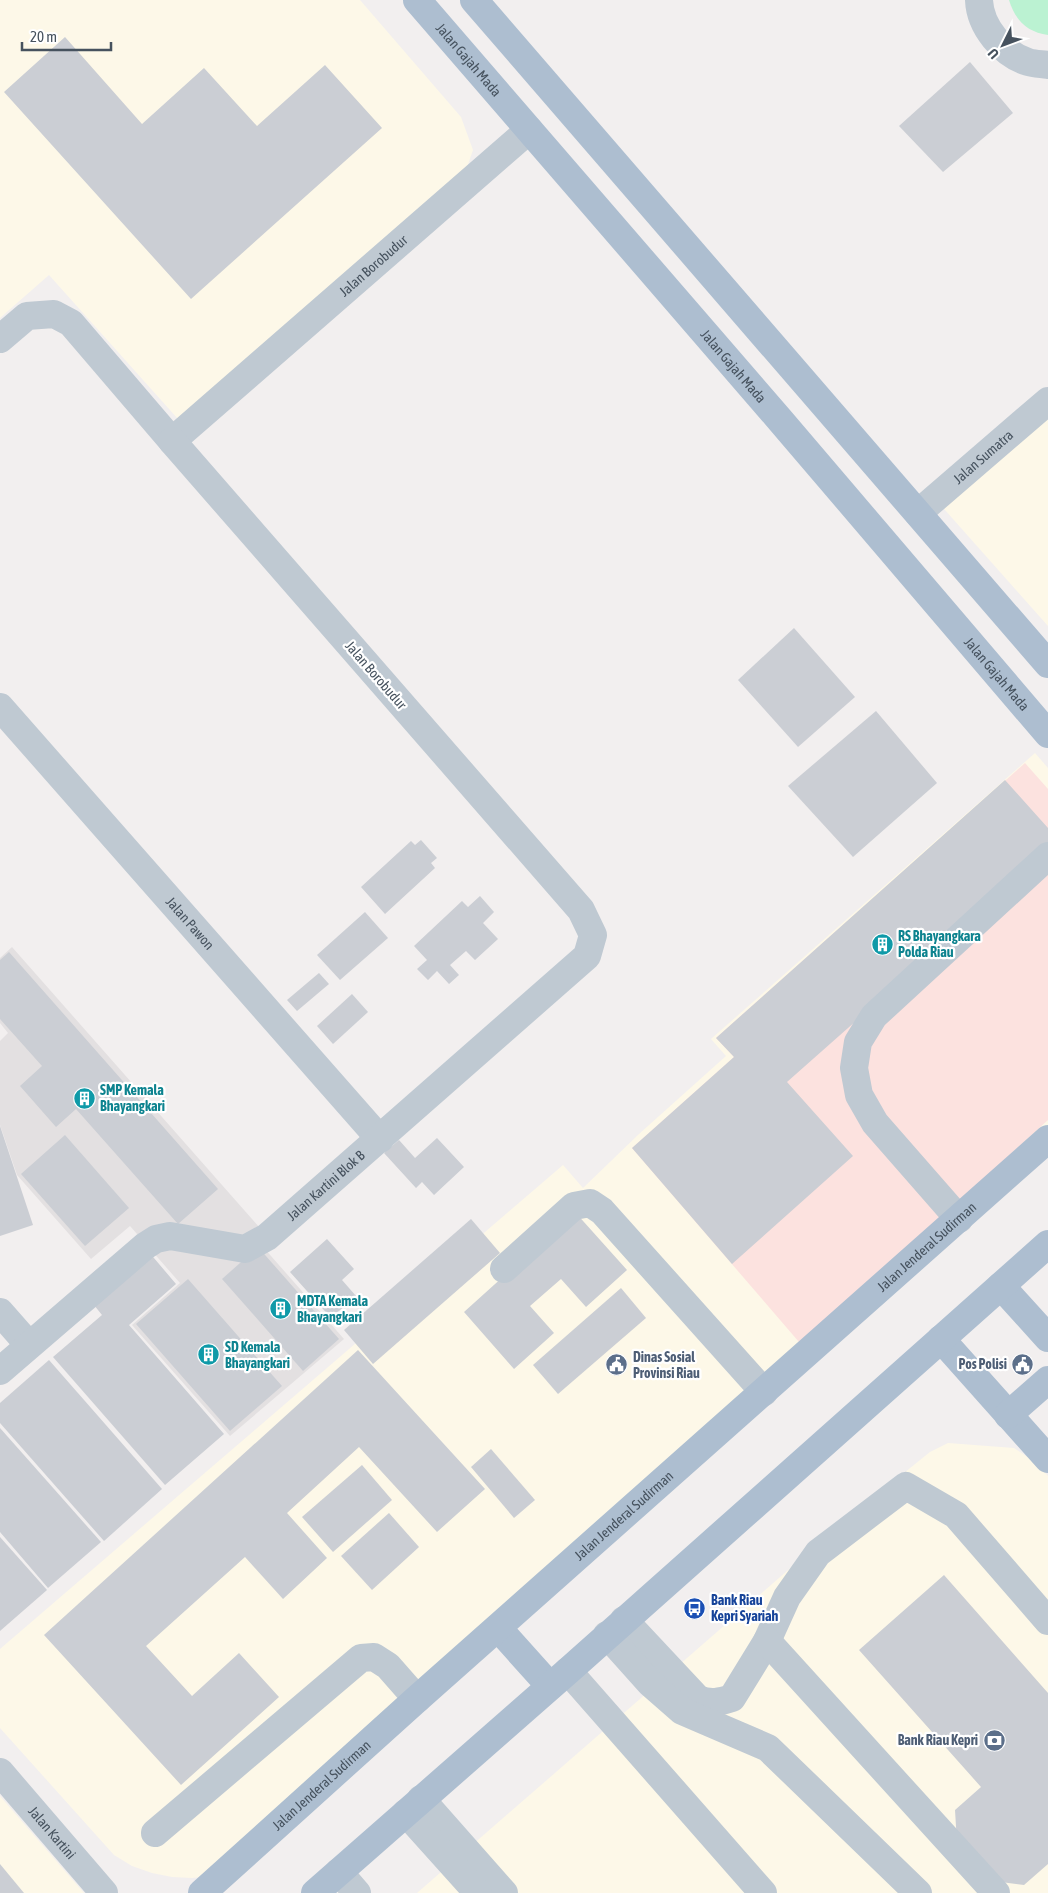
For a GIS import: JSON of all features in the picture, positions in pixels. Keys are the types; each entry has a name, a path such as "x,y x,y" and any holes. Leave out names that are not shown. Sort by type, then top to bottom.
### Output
{"main road":[{"name":"Jalan Gajah Mada","path":"417,0 1048,734"},
{"path":"474,0 1048,664"},
{"path":"529,130 562,101"},
{"path":"780,420 812,391"},
{"name":"Jalan Jenderal Sudirman","path":"202,1893 417,1699 1048,1139"},
{"path":"315,1893 559,1679 1048,1244"},
{"path":"1001,1286 1048,1338"},
{"path":"941,1339 1048,1459"},
{"path":"1008,1414 1048,1380"},
{"path":"498,1628 559,1679"}],"street":[{"path":"979,0 989,30 1006,50 1028,62 1048,65"},
{"name":"Jalan Borobudur","path":"172,440 529,130"},
{"name":"Jalan Borobudur","path":"0,339 27,316 54,314 71,323 581,910"},
{"name":"Jalan Sumatra","path":"918,513 1048,401"},
{"name":"Jalan Pawon","path":"0,707 380,1139"},
{"path":"959,1219 875,1123 859,1095 854,1068 858,1042 874,1016 1048,856"},
{"name":"Jalan Kartini Blok B","path":"0,1371 145,1246 156,1239 170,1236 245,1249 266,1236 380,1139 587,956 594,935 581,910"},
{"path":"504,1269 574,1206 590,1203 602,1211 764,1392"},
{"path":"0,1312 30,1345"},
{"path":"616,1628 698,1700 706,1703 732,1698 767,1641 787,1597 818,1553 906,1486 956,1515 1048,1621"},
{"path":"616,1628 650,1683 682,1711 768,1748 918,1893"},
{"path":"767,1641 996,1893"},
{"path":"155,1833 361,1658 374,1657 388,1666 417,1699"},
{"path":"559,1679 763,1893"},
{"name":"Jalan Kartini","path":"0,1772 104,1893"},
{"path":"413,1806 478,1893"},
{"path":"413,1806 504,1893"},
{"path":"339,1872 358,1893"}],"shaded area":[{"path":"0,0 360,0 461,117 473,150 464,176 178,419 49,275 0,318"},
{"path":"1048,405 1048,626 937,501"},
{"path":"1035,753 1048,768 1048,1134 212,1876 172,1877 152,1873 132,1866 114,1855 0,1728 0,1649 563,1165 583,1188 639,1134 726,1056 711,1039"},
{"path":"1025,763 1048,789 1048,1120 951,1209 799,1342 632,1148 734,1057 716,1038"},
{"path":"12,947 267,1236 264,1248 344,1339 230,1436 132,1325 180,1283 130,1226 91,1259 17,1175 0,1125 0,1041 8,1033 0,1023 0,958"},
{"path":"948,1443 1014,1448 1036,1463 1048,1476 1048,1893 417,1893 848,1518 930,1452"},
{"path":"0,1796 84,1893 0,1893"}],"green space":[{"path":"1009,0 1048,0 1048,35 1034,31 1023,24 1018,19"}],"building":[{"path":"65,37 142,124 204,68 257,126 325,65 382,128 191,299 4,92"},
{"path":"970,62 1013,113 943,172 899,126"},
{"path":"794,628 855,697 798,747 738,680"},
{"path":"876,711 937,783 853,857 788,786"},
{"name":"RS Bhayangkara Polda Riau","path":"1005,780 1048,828 1048,851 787,1082 853,1156 732,1264 632,1148 734,1057 716,1038"},
{"path":"421,840 437,858 431,863 435,868 385,914 361,887 411,841 415,845"},
{"path":"480,896 494,912 483,923 498,939 475,960 466,951 450,965 459,975 449,984 437,971 428,980 417,969 427,960 414,946 462,901 468,907"},
{"path":"365,912 388,938 340,980 317,955"},
{"name":"SMP Kemala Bhayangkari","path":"9,952 218,1189 178,1224 76,1109 56,1127 20,1086 42,1066 0,1019 0,960"},
{"path":"319,973 329,984 297,1011 287,1000"},
{"path":"352,994 368,1012 333,1044 317,1026"},
{"path":"0,1126 33,1225 0,1236"},
{"name":"SMP Kemala Bhayangkari","path":"65,1135 129,1208 85,1246 21,1174"},
{"path":"437,1138 464,1167 434,1195 422,1182 416,1188 384,1153 399,1140 415,1158"},
{"path":"575,1212 627,1270 586,1307 561,1279 530,1306 554,1333 514,1369 464,1312"},
{"path":"471,1219 500,1253 373,1364 344,1330"},
{"path":"327,1239 354,1269 342,1280 356,1296 331,1318 290,1272"},
{"name":"MDTA Kemala Bhayangkari","path":"258,1247 339,1339 303,1371 222,1279"},
{"path":"148,1251 176,1284 129,1325 224,1434 165,1485 53,1357 102,1315 90,1300"},
{"name":"SD Kemala Bhayangkari","path":"188,1279 282,1386 230,1431 136,1324"},
{"path":"621,1288 646,1318 558,1394 533,1365"},
{"path":"358,1350 485,1489 437,1532 359,1447 287,1513 327,1558 283,1599 245,1557 146,1646 192,1696 239,1653 279,1697 181,1785 44,1635"},
{"path":"49,1360 162,1489 104,1541 0,1423 0,1403"},
{"path":"0,1428 101,1542 48,1588 0,1532"},
{"path":"491,1449 535,1500 514,1518 471,1467"},
{"path":"362,1465 392,1500 333,1552 302,1517"},
{"path":"389,1513 419,1547 372,1590 341,1556"},
{"path":"0,1537 47,1590 0,1631"},
{"name":"Bank Riau Kepri","path":"944,1575 1048,1693 1048,1864 1024,1885 993,1881 957,1843 955,1810 981,1787 859,1650"},
{"path":"0,1864 24,1893 0,1893"}],"place":[{"name":"RS Bhayangkara Polda Riau","path":"882,944"},
{"name":"SMP Kemala Bhayangkari","path":"84,1098"},
{"name":"MDTA Kemala Bhayangkari","path":"281,1309"},
{"name":"SD Kemala Bhayangkari","path":"209,1355"},
{"name":"Pos Polisi","path":"1023,1364"},
{"name":"Dinas Sosial Provinsi Riau","path":"617,1365"},
{"name":"Bank Riau Kepri Syariah","path":"695,1608"},
{"name":"Bank Riau Kepri","path":"994,1740"}]}
